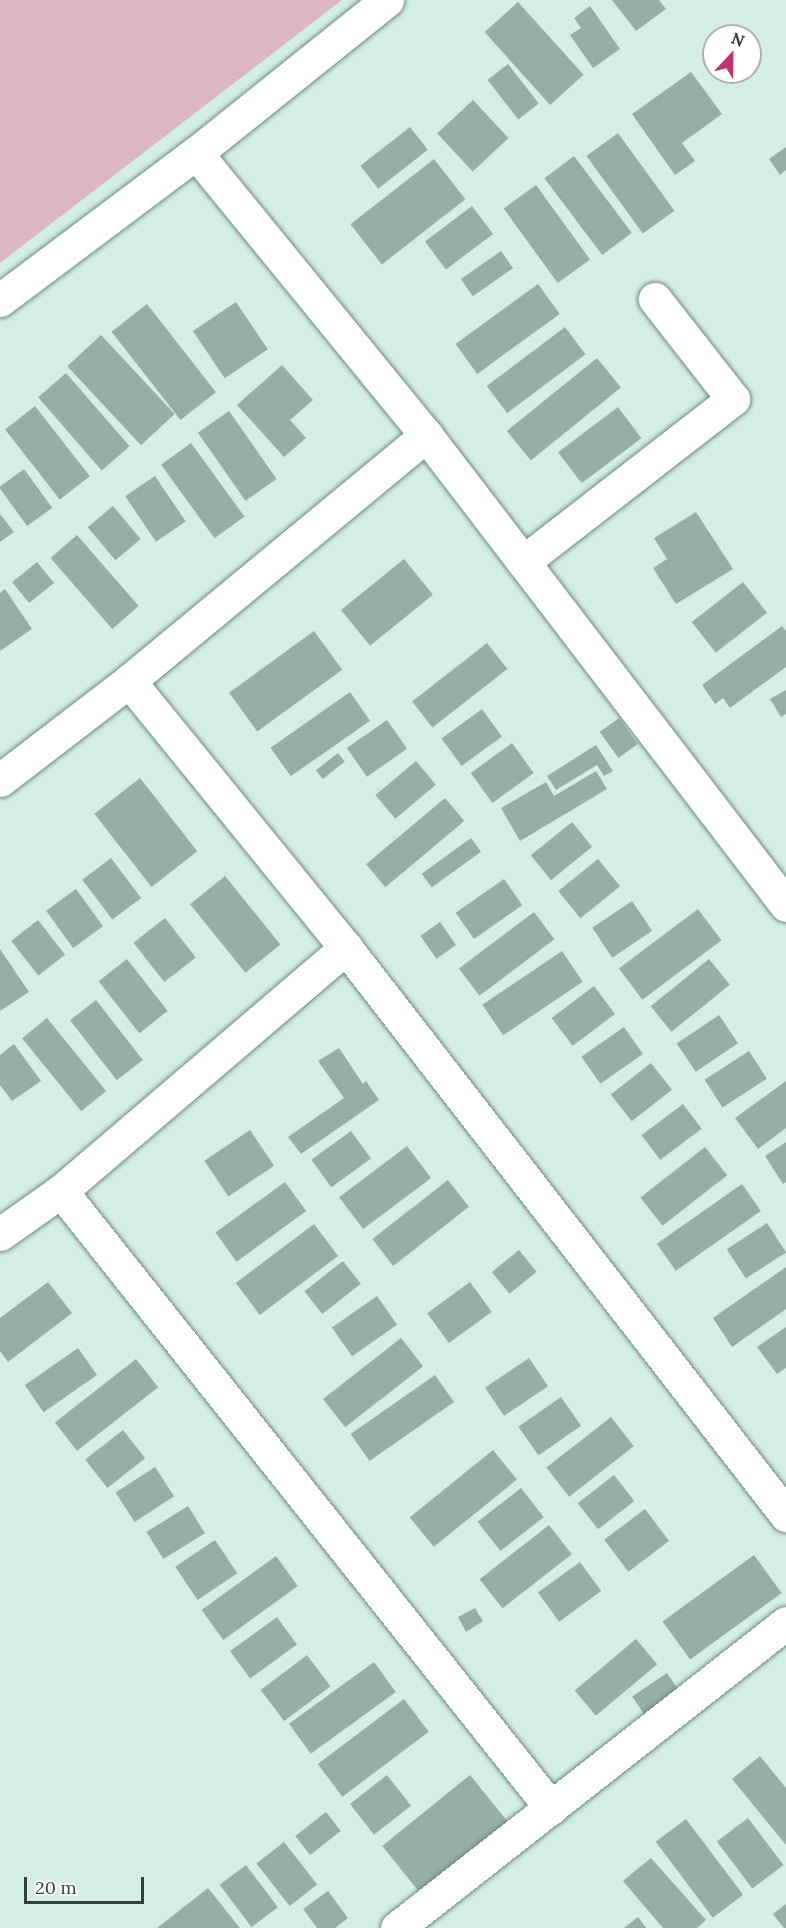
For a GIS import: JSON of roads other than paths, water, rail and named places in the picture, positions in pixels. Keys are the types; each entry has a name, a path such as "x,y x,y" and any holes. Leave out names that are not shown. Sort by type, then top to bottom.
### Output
{"street":[{"path":"0,300 196,153 387,0"},
{"path":"196,153 426,435 786,905"},
{"path":"524,562 732,399 655,299"},
{"path":"0,780 129,681 426,435"},
{"path":"129,681 346,948 786,1515"},
{"path":"0,1234 61,1191 346,948"},
{"path":"61,1191 551,1808"},
{"path":"397,1928 786,1623"}]}
